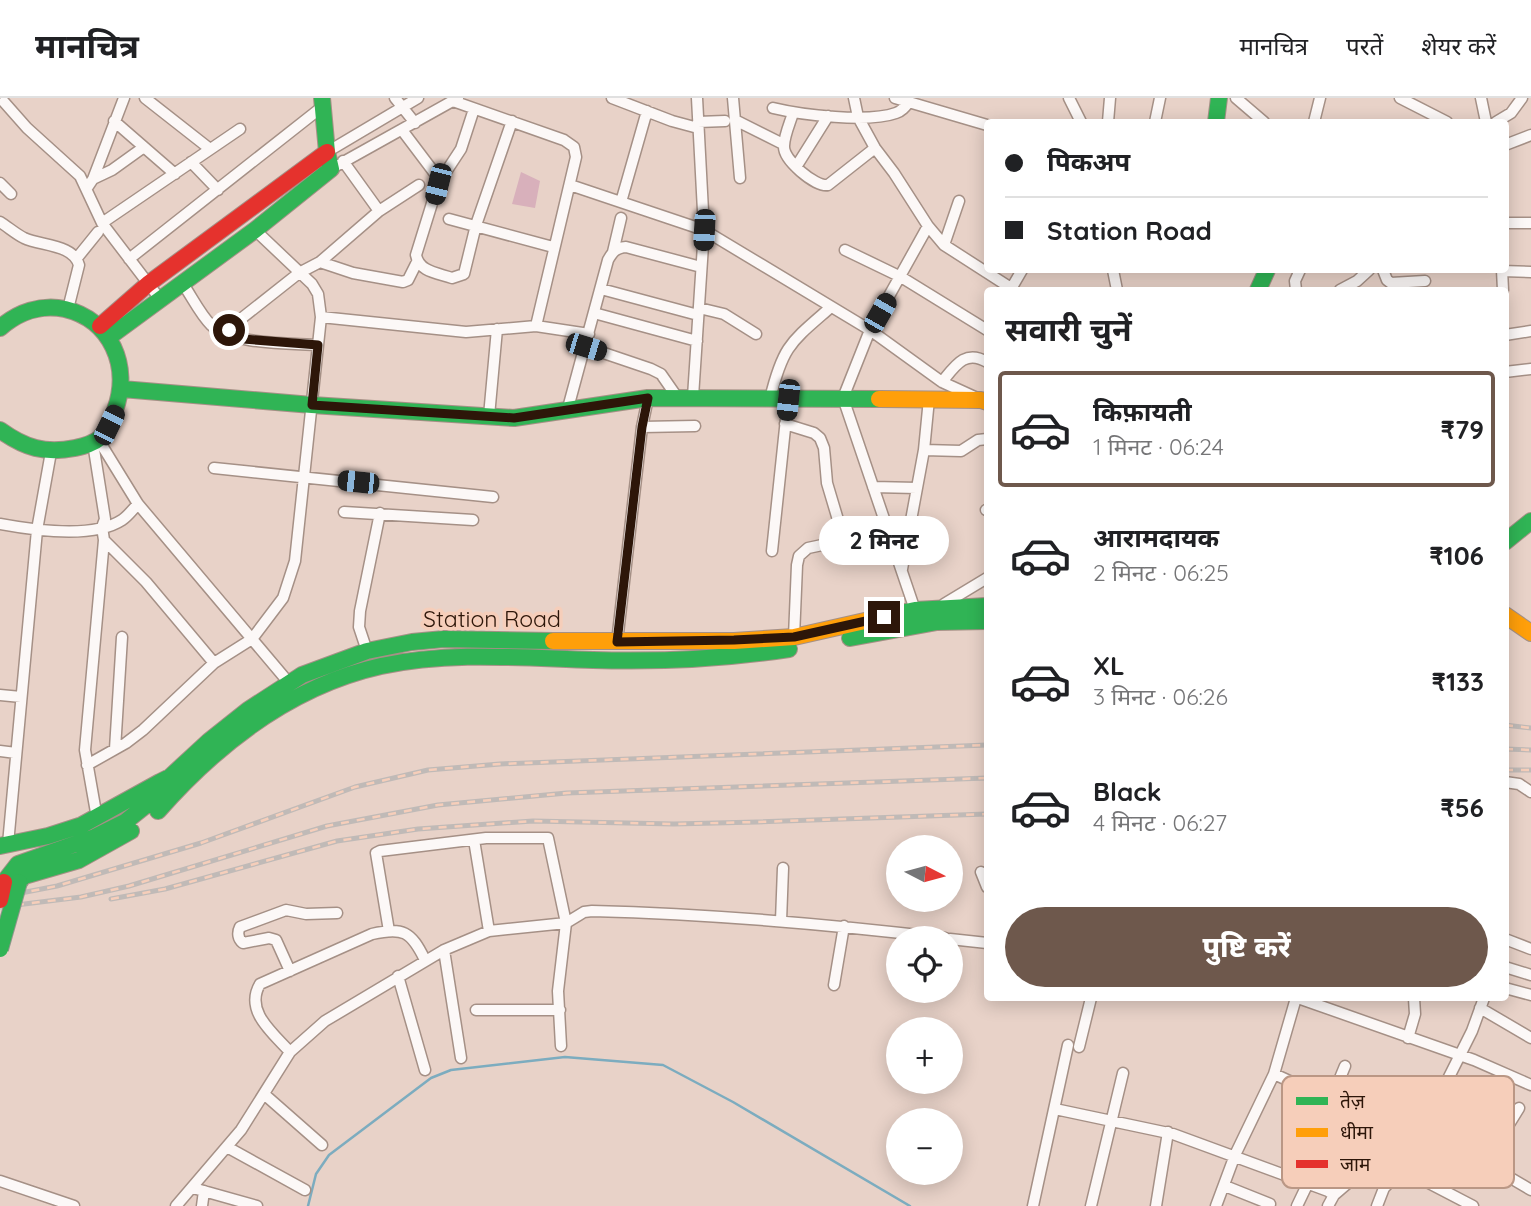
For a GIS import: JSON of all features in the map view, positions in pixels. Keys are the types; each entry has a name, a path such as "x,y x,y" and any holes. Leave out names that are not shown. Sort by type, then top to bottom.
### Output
{"main road":[{"path":"1216,119 1219,98"},
{"path":"105,332 183,284 337,165 327,152 322,100"},
{"path":"105,332 148,285 327,152"},
{"path":"0,430 22,446 51,452 95,441 112,419 122,389 121,362 105,332 85,316 68,309 46,307 24,312 1,324"},
{"path":"122,389 514,418 648,398 984,401"},
{"path":"1509,525 1531,508"},
{"path":"1509,531 1531,513"},
{"path":"1509,539 1531,521"},
{"path":"1509,546 1531,528"},
{"path":"1509,603 1531,617"},
{"name":"Station Road","path":"16,874 79,860 106,847 152,815 175,782 229,734 248,710 302,675 367,651 444,639 617,642 794,637 915,610 939,607 984,613"},
{"path":"1509,611 1531,625"},
{"path":"229,734 300,690 349,668 386,658 461,652 639,657 694,655 809,643 919,618 984,613"},
{"name":"Station Road","path":"229,734 310,690 350,674 404,660 466,657 632,661 694,659 781,651 984,614"},
{"path":"1509,618 1531,633"},
{"name":"Station Road","path":"4,845 50,836 97,818 145,788 175,782"},
{"path":"0,900 16,874"},
{"path":"0,949 16,874"}],"street":[{"path":"124,98 90,183 100,228 129,259 160,299"},
{"path":"145,98 210,149"},
{"path":"327,152 399,103 418,98"},
{"path":"612,98 698,125 730,120 783,144"},
{"path":"685,397 697,341 704,230 697,98"},
{"path":"733,98 730,120 740,178"},
{"path":"854,98 858,117 875,148 928,226 944,245 984,271"},
{"path":"895,98 984,124"},
{"path":"1069,98 1080,119"},
{"path":"1108,119 1110,98"},
{"path":"1156,119 1160,98"},
{"path":"1236,98 1260,119"},
{"path":"1315,119 1320,98"},
{"path":"1399,98 1441,119"},
{"path":"1481,98 1485,119"},
{"path":"1501,119 1511,113 1522,98"},
{"path":"129,259 218,190 322,100"},
{"path":"379,211 337,165 455,100 564,140 574,148 576,157 536,326"},
{"path":"2,102 27,128 90,183"},
{"path":"773,108 793,113 858,117 894,114 909,102"},
{"path":"399,103 415,123"},
{"path":"474,109 461,149 438,184 416,255 421,268 452,278 464,274 475,225 512,121"},
{"path":"621,202 647,111"},
{"path":"793,113 783,144 787,157 818,185 824,186 875,148"},
{"path":"796,167 828,116"},
{"path":"114,121 175,174"},
{"path":"77,258 100,228 240,129"},
{"path":"402,130 436,175 438,184"},
{"path":"1509,143 1531,135"},
{"path":"90,183 144,147"},
{"path":"191,162 218,190"},
{"path":"0,183 11,194"},
{"path":"223,332 299,273 320,262 379,211 419,185"},
{"path":"570,185 704,230 870,330 942,382 984,401"},
{"path":"944,245 959,201"},
{"path":"569,408 621,218"},
{"path":"449,219 553,247"},
{"path":"0,222 24,237 71,252 77,258 79,265 68,309"},
{"path":"1509,223 1531,223"},
{"path":"915,610 842,398 870,330 928,226"},
{"path":"87,765 143,730 214,663 252,639 283,598 289,583 295,561 321,317 318,294 255,230"},
{"path":"613,252 626,247 701,267"},
{"path":"845,250 901,277 984,328"},
{"path":"320,262 353,273 403,282 408,280 417,262"},
{"path":"1509,270 1531,272"},
{"path":"986,273 1007,287"},
{"path":"1346,287 1366,273"},
{"path":"1384,273 1391,283 1424,281"},
{"path":"183,284 212,326 223,332 243,339 318,345"},
{"path":"600,289 699,312 724,314 756,334"},
{"path":"770,399 777,369 790,343 831,307"},
{"path":"594,313 697,341"},
{"path":"321,317 466,332 536,326 589,334"},
{"path":"489,415 497,329"},
{"path":"1509,334 1531,331"},
{"path":"586,347 661,374 685,397"},
{"path":"942,382 960,359 970,356 984,361"},
{"path":"1509,372 1531,369"},
{"path":"617,642 642,427 648,398"},
{"path":"772,551 788,400"},
{"path":"901,570 924,450 929,400"},
{"path":"785,424 814,433 822,442 827,483 844,540"},
{"path":"642,427 695,426"},
{"path":"924,450 961,451 978,440 984,439"},
{"path":"95,441 138,504 284,677"},
{"path":"95,441 105,519 102,527 104,540 85,750 97,818"},
{"path":"4,845 16,753 37,530 51,452"},
{"path":"214,468 493,497"},
{"path":"873,487 917,488"},
{"path":"0,524 37,530 102,527 122,520 138,504"},
{"path":"344,512 473,520"},
{"path":"367,651 359,627 360,611 380,513"},
{"path":"794,637 799,556 808,548 888,531"},
{"path":"104,540 146,582 214,663"},
{"path":"939,607 984,580"},
{"path":"114,749 122,637"},
{"path":"0,695 21,697"},
{"path":"0,751 16,753"},
{"path":"1509,783 1519,784 1531,792"},
{"path":"388,931 376,853 474,840 548,838 566,923 558,992 561,1046"},
{"path":"474,840 489,932"},
{"path":"781,921 783,868"},
{"path":"981,873 984,880"},
{"path":"290,971 276,940 269,938 243,943 239,940 240,927 286,910 306,914 337,913"},
{"path":"176,1206 198,1189 290,1052 325,1021 425,960 489,932 566,923 584,912 592,911 781,921 886,931"},
{"path":"834,985 844,926"},
{"path":"290,1052 261,1021 254,1002 255,992 260,984 372,934 388,931 402,931 410,936 416,941 425,960"},
{"path":"963,940 984,943"},
{"path":"1509,941 1531,949"},
{"path":"444,950 461,1058"},
{"path":"1509,968 1531,975"},
{"path":"398,976 425,1070"},
{"path":"1509,989 1531,995"},
{"path":"1033,1206 1055,1109 1090,1001"},
{"path":"1216,1206 1235,1155 1274,1074 1299,1001"},
{"path":"1308,1001 1512,1076"},
{"path":"1408,1038 1415,1014 1414,1001"},
{"path":"1449,1076 1472,1031 1482,1003 1531,1038"},
{"path":"476,1010 560,1010"},
{"path":"1341,1076 1345,1066"},
{"path":"1091,1206 1123,1073"},
{"path":"1274,1074 1282,1078"},
{"path":"1514,1077 1531,1084"},
{"path":"264,1094 322,1145"},
{"path":"1514,1117 1520,1108"},
{"path":"1055,1109 1168,1132 1282,1173"},
{"path":"1156,1206 1168,1132"},
{"path":"227,1147 305,1190"},
{"path":"1514,1180 1531,1190"},
{"path":"0,1181 74,1206"},
{"path":"1225,1186 1270,1203"},
{"path":"1297,1206 1306,1188"},
{"path":"1318,1188 1331,1193"},
{"path":"1328,1206 1334,1188"},
{"path":"1331,1193 1338,1188"},
{"path":"1377,1206 1384,1188"},
{"path":"1435,1188 1459,1202 1474,1206"},
{"path":"198,1189 202,1206"},
{"path":"198,1189 257,1206"}],"shaded area":[{"path":"521,172 540,181 535,208 512,204"}],"waterway":[{"path":"308,1206 316,1174 329,1155 431,1078 451,1070 565,1057 663,1065 733,1102 910,1206"}],"railway":[{"path":"1509,725 1531,728"},
{"path":"0,897 57,886 201,843 355,787 428,770 500,764 984,745"},
{"path":"1509,749 1531,750"},
{"path":"1509,770 1531,770"},
{"path":"0,907 81,897 129,886 327,826 438,805 567,793 984,778"},
{"path":"111,899 165,889 337,841 418,829 533,821 674,824 984,814"}],"traffic: fast":[{"path":"109,337 255,230 331,169 322,98"},
{"path":"1216,119 1219,98"},
{"path":"1259,287 1266,273"},
{"path":"0,328 22,314 39,309 65,309 81,315 105,334 113,347 120,377 119,393 111,421 100,438 91,443 64,450 45,450 27,445 0,430"},
{"path":"122,389 514,418 648,398 879,399"},
{"path":"1509,539 1531,521"},
{"path":"887,616 915,610 984,606"},
{"path":"850,638 937,622 984,621"},
{"path":"4,882 18,864 95,837 125,822 150,802 170,777 209,741 248,710 302,675 367,651 412,642 444,639 553,641"},
{"path":"158,811 205,762 258,720 317,688 348,675 381,666 460,657 667,660 789,649"},
{"path":"0,846 48,836 82,825 160,782 170,777 172,779"},
{"path":"19,882 24,876 79,860 131,831"},
{"path":"0,949 19,882"}],"traffic: slow":[{"path":"879,399 984,401"},
{"path":"553,641 734,641 794,637 887,616"},
{"path":"1509,618 1531,633"}],"traffic: jam":[{"path":"100,326 148,284 327,152"},
{"path":"0,900 4,882"}],"route":[{"path":"229,330 223,332 243,339 318,345 312,405 514,418 648,398 642,427 617,642 794,637 884,617"}]}
